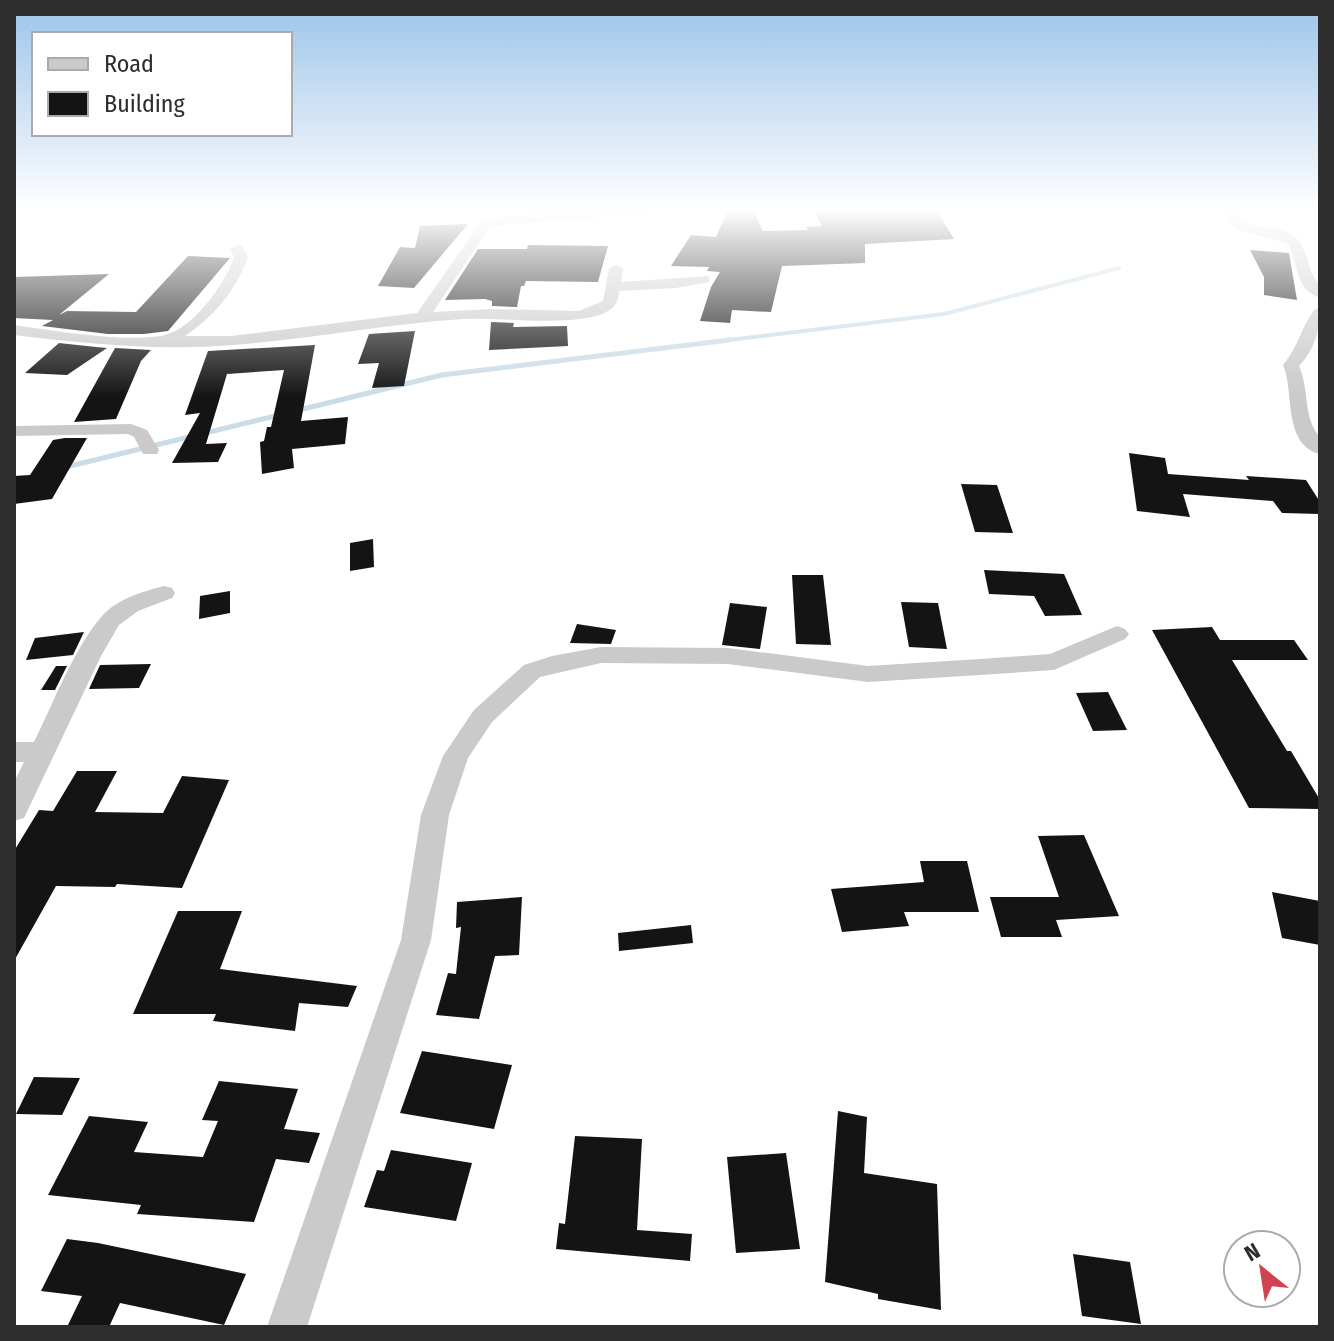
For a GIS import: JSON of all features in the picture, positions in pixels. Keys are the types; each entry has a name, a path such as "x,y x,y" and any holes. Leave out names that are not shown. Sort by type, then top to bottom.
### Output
{"street":[{"path":"163,342 189,328 211,307 237,272"},
{"path":"422,317 452,272"},
{"path":"14,330 46,335 163,342 231,341 422,317 492,313 579,315 602,309 610,303 616,272"},
{"path":"1302,272 1320,294"},
{"path":"613,287 676,284 704,279"},
{"path":"1320,312 1311,322 1309,344 1291,365 1298,381 1300,426 1320,448"},
{"path":"14,348 46,335"},
{"path":"14,431 107,427 131,429 141,434 150,450"},
{"path":"14,810 89,656 111,620 130,606 164,593"},
{"path":"287,1327 416,940 435,815 456,756 483,716 532,671 601,655 728,656 868,674 966,668 1054,662 1117,634"},
{"path":"14,752 41,752"}],"building":[{"path":"174,272 218,272 168,331 144,334 108,334 42,326 53,320 14,318 14,277 109,274 59,315 67,311 136,312"},
{"path":"386,272 428,272 414,288 378,286"},
{"path":"463,272 601,272 598,282 526,281 521,286 517,307 492,306 492,301 485,299 445,300"},
{"path":"715,272 781,272 771,312 732,310 730,323 700,321 711,287 720,272"},
{"path":"1261,272 1292,272 1297,300 1264,295"},
{"path":"491,322 514,323 513,327 567,326 568,346 489,350"},
{"path":"415,331 404,386 372,388 379,363 358,364 369,334"},
{"path":"59,343 107,348 67,375 25,373"},
{"path":"315,345 301,421 348,417 345,444 292,449 294,468 262,474 260,442 264,441 267,427 271,427 284,370 227,374 206,444 227,443 218,462 172,463 200,413 185,415 208,351"},
{"path":"115,348 151,350 141,361 116,419 74,422"},
{"path":"87,438 52,499 14,504 14,476 30,475 53,440"},
{"path":"1129,453 1165,458 1168,474 1249,480 1246,476 1306,480 1320,502 1320,514 1282,513 1273,501 1183,494 1190,517 1137,511"},
{"path":"961,484 997,485 1013,533 975,532"},
{"path":"373,539 374,567 350,571 350,543"},
{"path":"984,570 1064,574 1082,615 1045,616 1034,596 989,594"},
{"path":"792,575 823,575 831,645 796,644"},
{"path":"230,591 230,613 199,619 200,596"},
{"path":"901,602 938,603 947,649 909,647"},
{"path":"730,603 767,607 760,649 722,645"},
{"path":"577,624 616,630 611,644 570,643"},
{"path":"1212,627 1220,640 1294,640 1308,660 1232,660 1320,800 1320,809 1249,808 1152,630"},
{"path":"84,632 73,655 26,660 35,638"},
{"path":"151,664 139,688 89,689 100,665"},
{"path":"56,666 67,666 55,690 41,690"},
{"path":"1108,692 1127,730 1093,731 1076,693"},
{"path":"77,771 117,771 95,812 163,813 182,776 229,780 182,888 117,884 115,887 56,886 14,961 14,851 39,810 53,811"},
{"path":"1084,835 1119,916 1056,920 1062,937 1001,937 990,897 1059,897 1038,836"},
{"path":"920,861 967,861 979,912 904,912 909,926 842,932 831,889 924,882"},
{"path":"1272,892 1320,901 1320,945 1282,938"},
{"path":"522,897 519,955 495,956 479,1019 436,1015 448,973 456,974 461,927 456,928 457,902"},
{"path":"178,911 242,911 220,969 357,986 348,1007 299,1003 295,1031 213,1021 216,1014 133,1014"},
{"path":"691,925 693,943 619,951 618,933"},
{"path":"422,1051 512,1065 494,1129 400,1113"},
{"path":"34,1077 80,1078 62,1115 16,1114"},
{"path":"219,1081 298,1089 284,1129 320,1133 309,1163 276,1159 254,1222 137,1214 141,1205 48,1195 89,1116 148,1122 134,1152 203,1157 218,1121 202,1120"},
{"path":"838,1111 867,1117 864,1173 937,1184 941,1310 878,1299 878,1294 825,1282"},
{"path":"575,1136 642,1139 637,1230 692,1234 690,1261 556,1249 559,1223 565,1224"},
{"path":"391,1150 472,1163 456,1221 364,1207 377,1170 384,1171"},
{"path":"786,1153 800,1249 736,1253 727,1157"},
{"path":"67,1239 246,1274 224,1325 120,1303 109,1327 67,1327 82,1296 41,1291"},
{"path":"1073,1254 1130,1262 1141,1324 1082,1316"}],"waterway":[{"path":"712,342 944,314 1105,272"},
{"path":"295,411 442,375 729,340"},
{"path":"62,468 279,415"}]}
